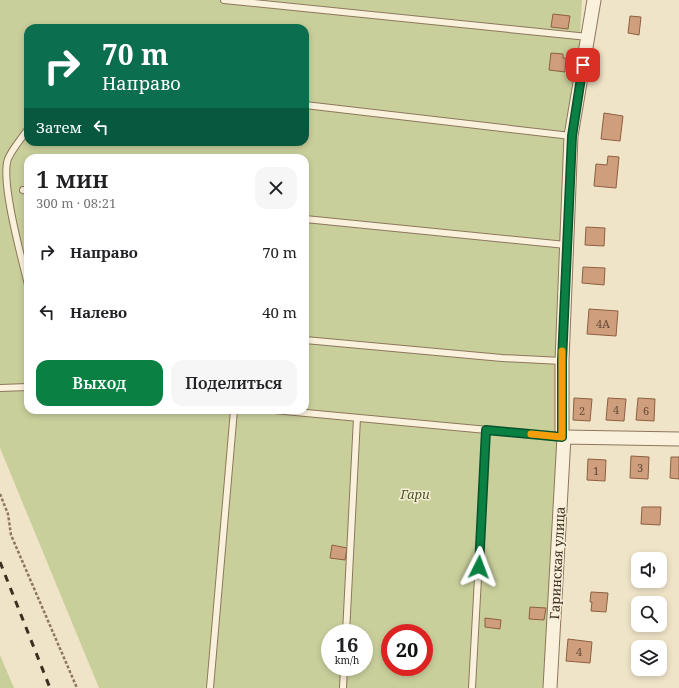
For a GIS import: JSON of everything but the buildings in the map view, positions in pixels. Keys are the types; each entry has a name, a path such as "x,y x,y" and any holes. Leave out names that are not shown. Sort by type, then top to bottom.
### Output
{"street":[{"name":"Гаринская улица","path":"550,688 563,437 562,361 572,136 594,0"},
{"path":"563,437 679,439"}],"lane":[{"path":"224,0 588,37"},
{"path":"309,105 572,136"},
{"path":"24,135 8,159 5,174 8,198 24,268"},
{"path":"309,219 566,246"},
{"path":"309,340 502,358 562,361"},
{"path":"0,388 24,387"},
{"path":"309,413 563,437"},
{"path":"210,688 234,414"},
{"path":"346,624 357,418"},
{"path":"472,688 486,430"},
{"path":"343,688 344,676"}],"path":[{"path":"0,494 8,514 11,535 77,688"}],"green space":[{"name":"Гари","path":"0,0 582,0 544,688 99,688 0,448"},
{"path":"0,655 14,688 0,688"}],"railway":[{"path":"0,562 50,688"}],"slow traffic":[{"path":"531,434 562,437 562,351"}],"route":[{"path":"479,567 486,430 562,437 562,361 572,136 583,65"}]}
